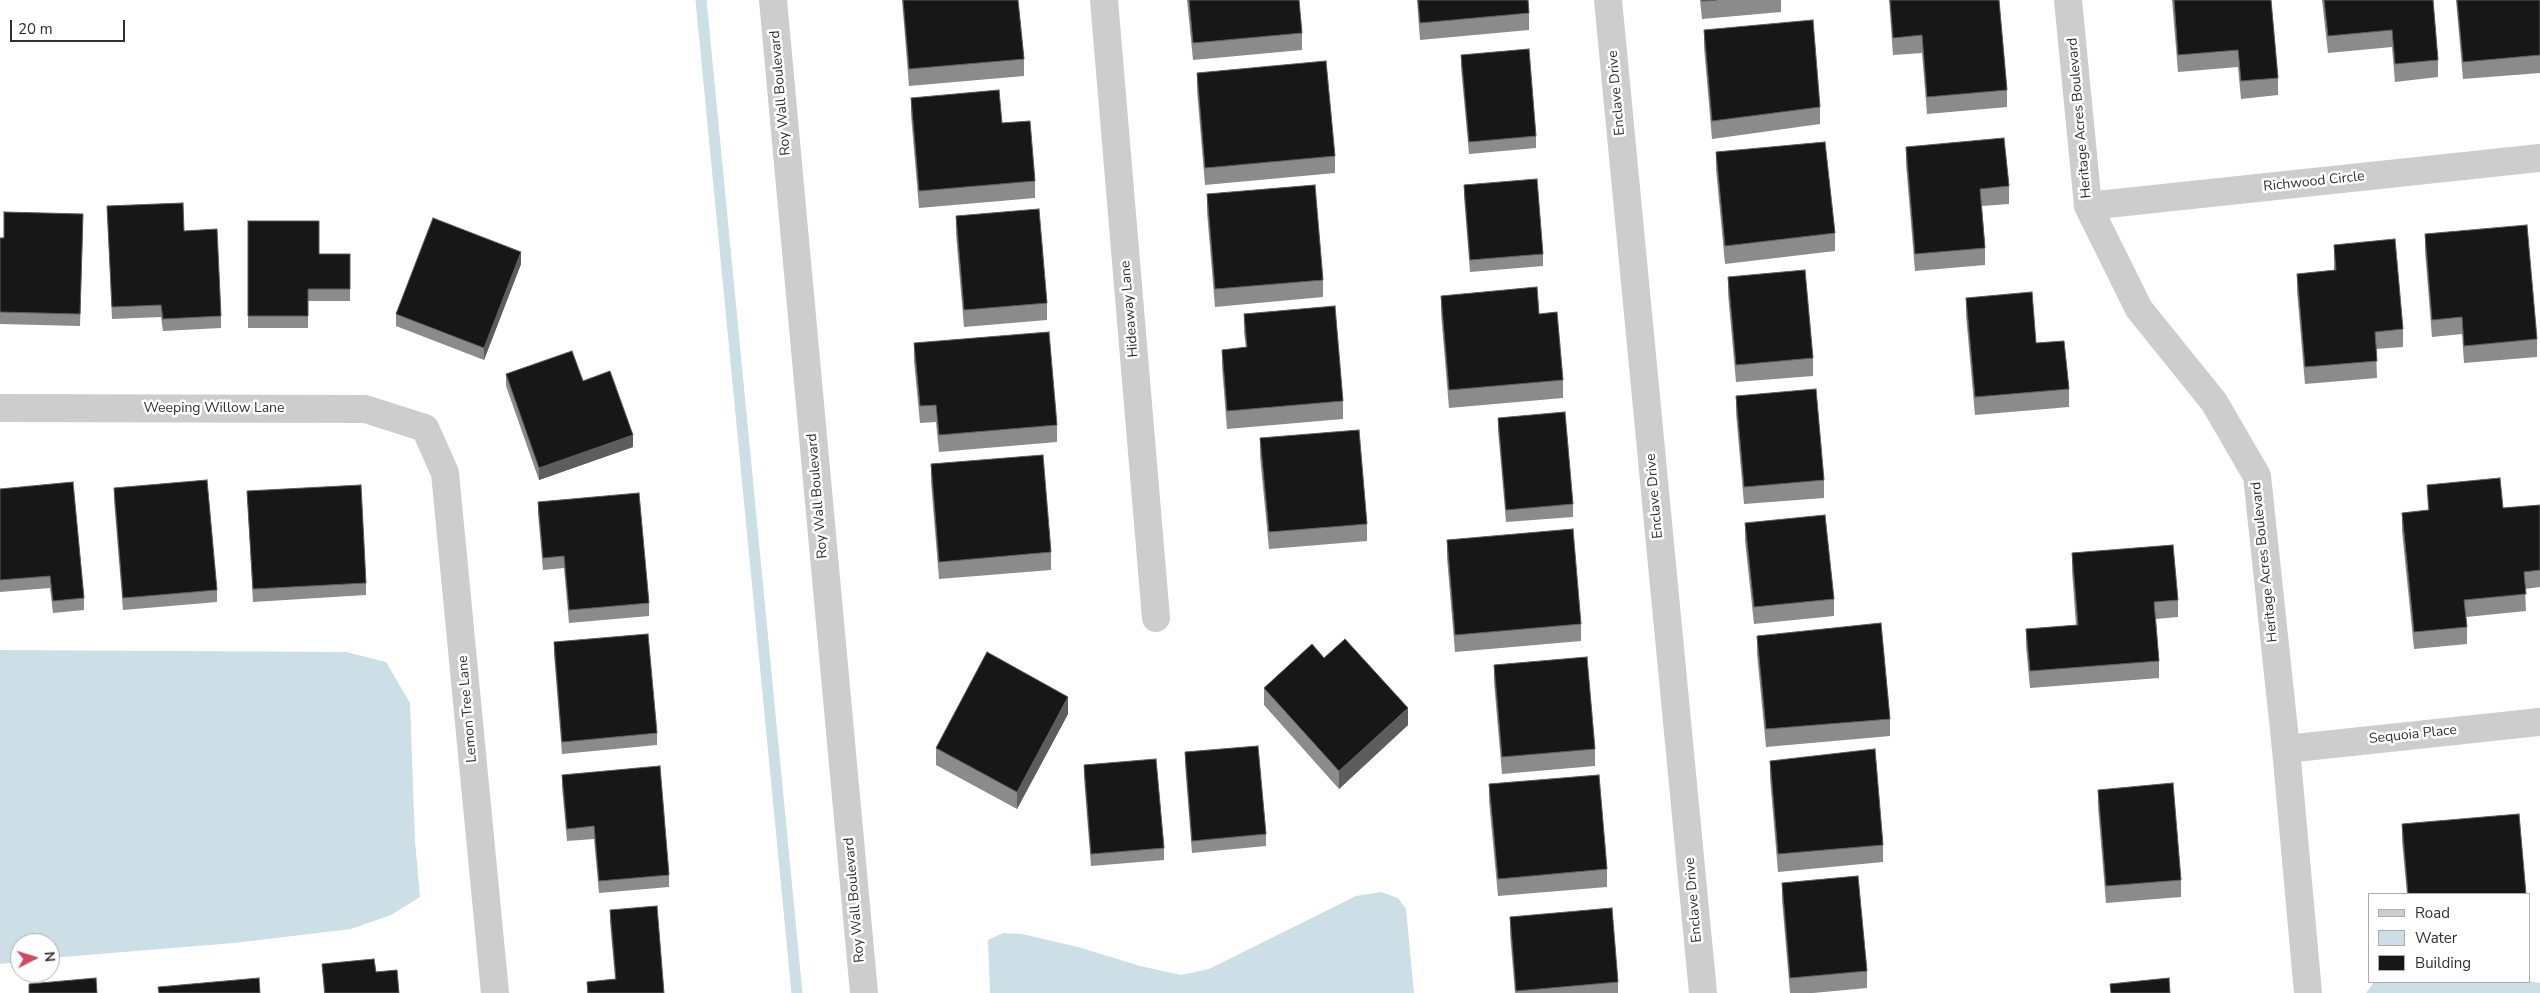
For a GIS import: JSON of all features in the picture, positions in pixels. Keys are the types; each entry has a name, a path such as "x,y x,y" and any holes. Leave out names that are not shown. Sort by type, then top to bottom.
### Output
{"street":[{"name":"Roy Wall Boulevard","path":"773,0 864,993"},
{"name":"Hideaway Lane","path":"1104,0 1156,618"},
{"name":"Enclave Drive","path":"1608,0 1703,993"},
{"name":"Heritage Acres Boulevard","path":"2068,0 2088,206 2139,309 2214,402 2257,476 2286,749 2308,993"},
{"name":"Richwood Circle","path":"2088,206 2540,158"},
{"name":"Weeping Willow Lane","path":"0,408 365,409 425,428"},
{"name":"Lemon Tree Lane","path":"425,428 445,473 494,993"},
{"name":"Sequoia Place","path":"2286,749 2540,722"}],"water":[{"path":"0,650 346,652 386,662 410,703 415,841 420,897 391,915 351,929 234,943 60,957 60,933 10,933 10,963 0,964"},
{"path":"1381,892 1398,898 1406,909 1414,993 990,993 988,940 1003,933 1022,934 1078,947 1140,966 1181,975 1209,969 1356,896"},
{"path":"2530,981 2540,983 2540,993 2366,993 2373,983 2530,983"}],"building":[{"path":"903,0 1018,0 1024,59 909,69"},
{"path":"1189,0 1299,0 1302,33 1193,43"},
{"path":"1418,0 1528,0 1529,13 1420,23"},
{"path":"1890,0 1999,0 2007,90 1927,97 1922,35 1893,38"},
{"path":"2174,0 2271,0 2278,78 2241,81 2238,50 2178,55"},
{"path":"2324,0 2433,0 2438,60 2395,64 2392,30 2328,36"},
{"path":"2457,0 2540,0 2540,55 2463,62"},
{"path":"1813,20 1820,107 1712,121 1704,30"},
{"path":"1529,49 1536,136 1469,142 1461,55"},
{"path":"1326,61 1335,156 1205,168 1197,73"},
{"path":"999,90 1002,123 1030,121 1035,181 919,191 911,98"},
{"path":"2004,138 2009,186 1980,189 1985,248 1915,254 1906,147"},
{"path":"1825,142 1835,233 1725,246 1716,152"},
{"path":"1537,179 1543,254 1470,260 1464,185"},
{"path":"1315,185 1323,280 1215,289 1207,194"},
{"path":"183,203 184,231 217,229 221,316 163,319 161,305 112,307 107,206"},
{"path":"1039,209 1047,303 964,310 956,216"},
{"path":"4,212 83,214 80,314 0,312 0,238 4,238"},
{"path":"433,218 521,252 484,348 396,314"},
{"path":"248,221 319,221 319,254 350,254 350,289 308,289 308,316 248,316"},
{"path":"2527,225 2537,339 2464,346 2462,317 2432,320 2425,234"},
{"path":"2395,239 2403,329 2375,332 2377,361 2305,367 2297,274 2336,270 2334,245"},
{"path":"1805,270 1813,358 1736,365 1728,277"},
{"path":"1537,287 1539,314 1557,312 1563,380 1449,390 1441,296"},
{"path":"2032,292 2036,343 2064,341 2069,389 1975,397 1966,298"},
{"path":"1335,306 1343,401 1227,411 1222,350 1247,347 1244,314"},
{"path":"1049,332 1057,425 939,435 936,405 920,406 914,343"},
{"path":"572,351 583,381 610,371 633,435 539,468 506,374"},
{"path":"1816,389 1824,480 1744,487 1736,396"},
{"path":"1565,412 1573,504 1506,510 1498,418"},
{"path":"1359,430 1367,524 1269,532 1260,438"},
{"path":"1043,455 1051,552 939,562 931,464"},
{"path":"2500,478 2503,508 2540,505 2540,570 2524,572 2526,594 2464,600 2467,627 2414,632 2402,513 2429,510 2427,485"},
{"path":"207,480 217,590 123,598 114,488"},
{"path":"73,482 84,598 53,601 50,576 0,580 0,489"},
{"path":"361,485 366,583 253,589 247,491"},
{"path":"639,493 649,603 569,610 564,556 543,558 538,502"},
{"path":"1825,515 1834,599 1754,607 1745,523"},
{"path":"1573,529 1581,624 1455,635 1447,540"},
{"path":"2173,545 2178,600 2154,602 2159,661 2030,671 2026,629 2078,625 2072,553"},
{"path":"1881,623 1890,719 1766,729 1757,636"},
{"path":"648,634 657,733 562,742 554,642"},
{"path":"1345,639 1408,708 1339,771 1264,688 1312,644 1324,658"},
{"path":"987,652 1068,697 1017,792 936,748"},
{"path":"1587,657 1595,749 1502,757 1494,665"},
{"path":"1258,746 1266,834 1192,841 1185,752"},
{"path":"1875,749 1883,845 1778,854 1770,761"},
{"path":"1156,759 1164,848 1091,854 1084,765"},
{"path":"660,766 669,875 599,881 594,826 567,829 562,775"},
{"path":"1599,775 1607,869 1498,879 1489,784"},
{"path":"2173,783 2181,880 2106,886 2098,790"},
{"path":"2519,814 2526,893 2408,893 2402,824"},
{"path":"1858,876 1867,971 1790,978 1782,883"},
{"path":"657,906 664,993 588,993 587,982 616,979 610,910"},
{"path":"1612,908 1618,982 1516,991 1510,917"},
{"path":"374,959 376,972 397,970 399,993 325,993 322,964"},
{"path":"96,978 97,993 29,993 29,984 60,983 60,981"},
{"path":"259,978 260,993 159,993 158,987"},
{"path":"2169,978 2170,993 2111,993 2110,984"}],"waterway":[{"path":"701,0 797,993"}]}
